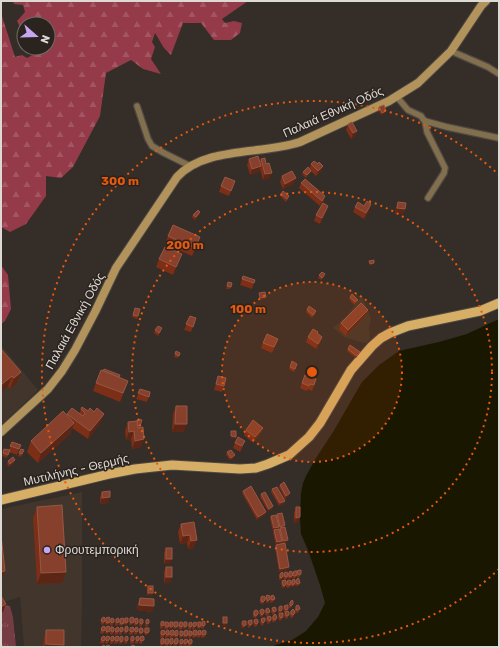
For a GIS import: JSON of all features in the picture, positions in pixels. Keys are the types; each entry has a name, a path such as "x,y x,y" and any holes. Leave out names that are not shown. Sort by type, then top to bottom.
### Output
{"main road":[{"name":"Παλαιά Εθνική Οδός","path":"1,432 48,389 62,371 95,312 116,268 177,177 183,171 190,166 214,157 290,146 397,97 418,83 451,51 481,6 486,1"},
{"name":"Μυτιλήνης - Θερμής","path":"1,500 135,469 172,465 240,469 256,468 268,464 289,455 309,437 320,423 351,370 372,346 382,338 408,326 480,311 499,303"}],"street":[{"path":"451,51 488,67 499,74"},
{"path":"397,97 408,110 421,116 425,121 427,132 445,168 444,173 428,198"},
{"path":"137,106 148,139 152,146 164,154 190,166"},
{"path":"425,121 447,128 499,138"}],"shaded area":[{"path":"362,296 371,319 369,328 370,339 366,343 344,337 333,328 347,315"},
{"path":"499,319 499,647 267,647 292,640 306,631 318,617 325,603 308,550 301,534 301,493 306,476 362,382 379,365 399,351 467,334"},
{"path":"1,345 38,390 1,425"},
{"path":"82,492 81,647 24,647 20,597 1,603 1,509"}],"green space":[{"path":"13,1 248,1 222,19 225,23 234,21 242,23 240,33 231,40 214,40 201,23 183,23 171,55 164,48 155,33 152,42 155,47 151,59 161,74 143,69 131,60 106,73 100,116 73,167 61,178 46,176 46,196 26,224 10,232 1,227 1,13 15,57 24,56 27,58 30,56 56,56 56,16 21,16 25,12 23,5 14,4"},
{"path":"1,265 8,275 11,309 5,321 1,324"},
{"path":"1,605 10,606 13,617 16,647 1,647"}],"building":[{"path":"384,105 386,111 382,113 379,107"},
{"path":"352,122 357,131 353,133 348,124"},
{"path":"258,156 261,166 252,169 249,159"},
{"path":"265,158 266,164 269,163 272,173 265,174 261,159"},
{"path":"314,161 318,164 319,162 323,166 318,171 311,164"},
{"path":"308,167 311,171 307,175 303,172"},
{"path":"292,171 296,178 285,184 282,176"},
{"path":"225,177 235,181 231,191 221,186"},
{"path":"305,179 325,196 322,201 301,183"},
{"path":"283,191 289,196 287,199 281,194"},
{"path":"367,201 371,204 366,213 355,207 358,202 364,206"},
{"path":"398,202 406,203 405,209 397,208"},
{"path":"323,203 328,206 322,218 316,215"},
{"path":"198,210 200,212 196,217 193,215"},
{"path":"173,225 200,237 195,248 168,236"},
{"path":"165,247 182,254 176,267 159,259"},
{"path":"374,260 374,263 370,264 369,261"},
{"path":"322,272 325,274 322,278 319,275"},
{"path":"243,276 255,280 254,283 242,279"},
{"path":"228,282 232,283 231,287 227,286"},
{"path":"265,292 266,297 260,298 259,293"},
{"path":"352,294 358,300 355,302 350,297"},
{"path":"361,303 368,310 348,330 341,323"},
{"path":"309,306 316,311 313,315 307,310"},
{"path":"135,308 140,309 138,316 133,315"},
{"path":"190,316 196,318 193,327 186,324"},
{"path":"158,326 162,328 159,333 155,330"},
{"path":"313,329 322,337 318,344 308,337"},
{"path":"267,334 278,339 274,347 263,343"},
{"path":"350,345 360,352 357,356 348,349"},
{"path":"1,349 21,372 14,378 12,376 1,385"},
{"path":"176,351 180,353 179,356 175,354"},
{"path":"292,361 297,364 295,369 290,367"},
{"path":"104,369 120,375 119,377 103,371"},
{"path":"101,370 128,381 123,393 96,383"},
{"path":"305,375 316,379 314,385 310,384 309,386 302,383"},
{"path":"218,376 226,378 224,386 216,384"},
{"path":"140,389 150,392 149,397 138,393"},
{"path":"176,406 187,406 187,424 175,424"},
{"path":"82,407 88,411 90,408 94,412 97,408 104,414 90,431 67,414 72,408 83,416 85,413 81,409"},
{"path":"63,411 74,423 41,453 31,441"},
{"path":"138,419 142,420 140,426 137,425"},
{"path":"253,420 263,428 255,437 246,430"},
{"path":"137,421 138,428 143,427 144,439 135,441 134,431 129,432 128,422"},
{"path":"231,431 236,431 236,437 231,436"},
{"path":"238,437 245,441 242,446 235,443"},
{"path":"12,442 21,445 19,449 10,446"},
{"path":"4,449 10,450 8,455 3,453"},
{"path":"21,449 24,450 22,454 19,453"},
{"path":"231,450 235,455 231,458 227,452"},
{"path":"13,457 15,460 10,464 8,461"},
{"path":"284,482 290,493 286,496 280,485"},
{"path":"251,486 266,512 258,517 243,491"},
{"path":"277,487 285,501 280,503 272,489"},
{"path":"110,491 110,497 102,498 102,492"},
{"path":"265,492 273,506 269,509 261,494"},
{"name":"Φρουτεμπορική","path":"62,505 66,572 41,573 37,507"},
{"path":"296,507 300,507 300,517 296,518"},
{"path":"282,513 285,525 280,527 277,514"},
{"path":"276,515 279,527 274,528 271,516"},
{"path":"194,522 197,540 191,541 190,535 183,536 181,524"},
{"path":"285,527 288,540 283,541 280,528"},
{"path":"279,529 282,541 277,542 274,530"},
{"path":"1,535 5,571 1,572"},
{"path":"285,543 289,567 280,569 276,545"},
{"path":"166,548 172,548 172,559 166,559"},
{"path":"166,567 172,567 172,577 166,577"},
{"path":"301,570 301,574 299,575 297,571"},
{"path":"291,571 293,575 290,577 289,572"},
{"path":"297,571 297,575 295,576 293,575 293,572"},
{"path":"282,572 283,576 281,578 280,574"},
{"path":"284,573 288,573 288,576 285,577"},
{"path":"298,578 300,583 298,584 296,583 296,580"},
{"path":"294,579 295,583 293,585 292,580"},
{"path":"285,580 286,584 284,586 282,581"},
{"path":"287,581 291,581 291,584 289,585 287,584"},
{"path":"148,586 153,586 153,593 148,593"},
{"path":"273,595 275,599 272,600 271,596"},
{"path":"1,596 6,604 1,607"},
{"path":"266,596 270,596 268,601"},
{"path":"261,597 265,597 265,600 263,602 261,601"},
{"path":"140,598 154,599 154,606 139,605"},
{"path":"292,600 293,604 291,606 290,602"},
{"path":"288,605 288,609 286,610 284,606"},
{"path":"298,605 300,609 296,610 296,606"},
{"path":"281,606 282,610 280,611 279,607"},
{"path":"275,607 276,611 274,612 272,608"},
{"path":"268,608 270,612 268,613 266,612 266,609"},
{"path":"293,609 295,613 293,615 291,614 291,611"},
{"path":"260,610 264,610 264,613 262,615"},
{"path":"254,611 258,611 258,614 256,616 254,615"},
{"path":"285,612 289,612 289,615 286,616"},
{"path":"283,613 283,617 281,618 279,614"},
{"path":"275,614 277,618 275,620 273,619 273,616"},
{"path":"104,617 105,621 103,622 101,621"},
{"path":"109,617 110,622 107,623 106,618"},
{"path":"223,617 227,617 227,623 223,623"},
{"path":"267,617 271,617 271,620 269,621"},
{"path":"118,618 119,622 117,623 116,619"},
{"path":"123,618 124,623 121,624 120,619"},
{"path":"125,618 128,618 128,622 126,623 125,622"},
{"path":"130,618 134,618 134,622 131,623"},
{"path":"137,618 138,623 136,624 135,619"},
{"path":"265,618 265,621 263,623 261,619"},
{"path":"111,619 114,619 114,622 112,623"},
{"path":"140,619 143,620 143,623 141,624 140,623"},
{"path":"148,619 149,623 147,624 146,620"},
{"path":"252,620 252,624 250,625 248,621"},
{"path":"254,620 258,620 258,623 256,624"},
{"path":"163,621 164,625 162,626 161,622"},
{"path":"204,621 205,625 203,626 202,622"},
{"path":"246,621 246,625 244,626 242,622"},
{"path":"165,622 169,623 169,626 165,626"},
{"path":"170,622 173,622 173,626 171,627 170,626"},
{"path":"174,622 178,622 178,626 174,626"},
{"path":"180,622 183,623 183,626 181,627 179,626"},
{"path":"184,622 187,622 187,626 185,627 184,626"},
{"path":"191,622 192,626 190,627 189,623"},
{"path":"198,622 201,622 201,626 199,627 198,626"},
{"path":"193,623 197,623 194,627"},
{"path":"104,626 105,630 103,631 101,630"},
{"path":"109,626 110,631 107,632 106,627"},
{"path":"127,626 128,631 126,632 125,627"},
{"path":"111,627 114,628 114,631 112,632 111,631"},
{"path":"118,627 119,631 117,632 115,631"},
{"path":"122,627 123,631 121,632 120,628"},
{"path":"133,627 134,631 131,632 130,628"},
{"path":"137,627 138,631 136,632 135,628"},
{"path":"140,628 143,629 143,632 141,633 139,632"},
{"path":"145,628 149,628 149,632 145,632"},
{"path":"46,630 64,630 64,645 46,644"},
{"path":"168,630 169,635 167,635 166,631"},
{"path":"173,630 174,635 171,635 170,631"},
{"path":"177,630 178,635 176,636 175,631"},
{"path":"187,630 188,635 185,636 184,631"},
{"path":"196,630 197,635 194,635 193,631"},
{"path":"200,630 201,634 199,635 198,631"},
{"path":"161,631 165,631 165,634 162,635"},
{"path":"180,631 183,632 183,635 181,636 180,635"},
{"path":"189,631 192,632 192,635 190,636 189,635"},
{"path":"202,631 206,631 206,634 203,635"},
{"path":"104,636 105,640 103,641 101,640"},
{"path":"113,636 114,640 112,641 111,637"},
{"path":"118,636 119,640 116,641 115,637"},
{"path":"122,636 123,641 121,642 120,637"},
{"path":"127,636 128,640 126,641 125,637"},
{"path":"133,636 134,640 132,641 131,637"},
{"path":"138,636 139,640 137,641 136,637"},
{"path":"143,636 144,640 141,641 140,637"},
{"path":"106,637 110,637 107,641"},
{"path":"163,638 164,643 162,644 161,639"},
{"path":"172,638 173,643 171,644 170,639"},
{"path":"177,638 178,643 176,644 174,643 175,639"},
{"path":"165,639 169,639 169,643 165,643"},
{"path":"182,639 183,643 181,644 180,640"},
{"path":"191,639 192,643 190,644 188,643"},
{"path":"184,640 188,640 185,644"}],"place":[{"name":"Φρουτεμπορική","path":"47,550"}]}
